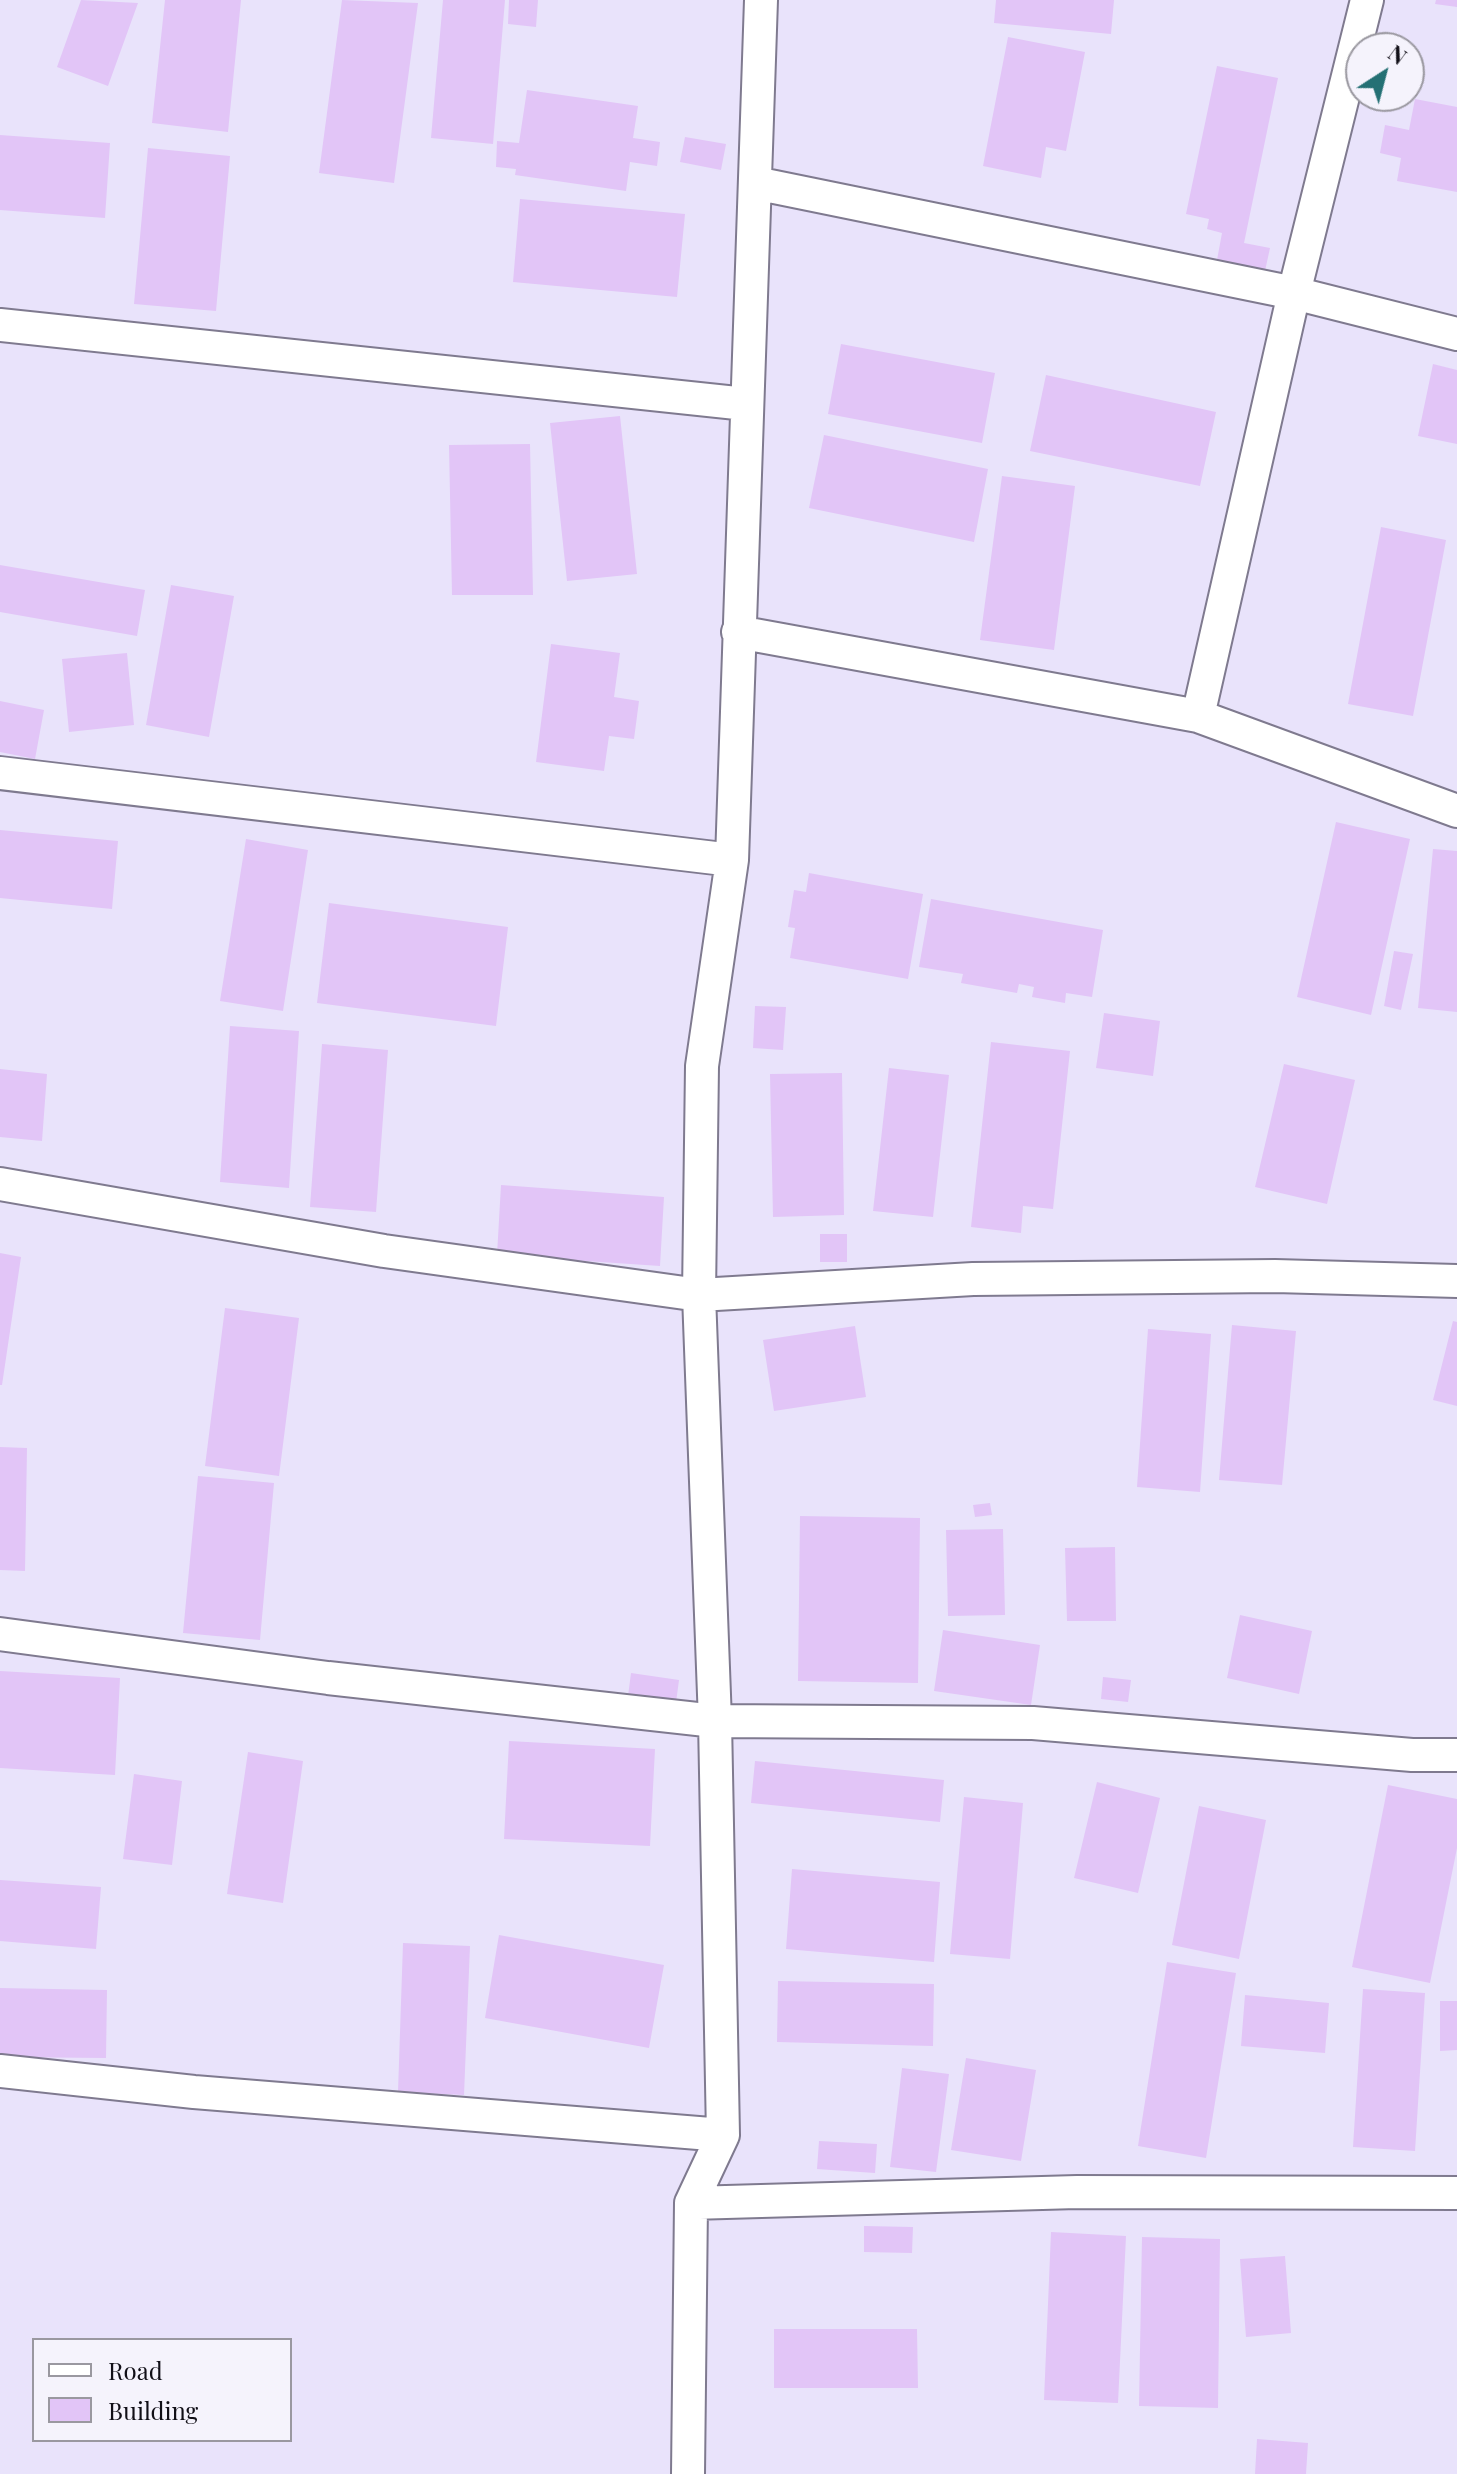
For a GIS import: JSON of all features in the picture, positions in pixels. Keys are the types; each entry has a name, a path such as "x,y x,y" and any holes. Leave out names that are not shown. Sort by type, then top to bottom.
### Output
{"street":[{"path":"688,2474 691,2203 723,2135 715,1721 699,1295 702,1066 732,860 761,0"},
{"path":"1198,716 1294,293 1367,0"},
{"path":"755,183 1294,293 1457,334"},
{"path":"0,325 746,404"},
{"path":"738,632 1198,716 1457,811"},
{"path":"0,773 732,860"},
{"path":"0,1184 384,1251 699,1295 973,1279 1275,1276 1457,1281"},
{"path":"0,1634 328,1678 715,1721 1033,1723 1412,1755 1457,1755"},
{"path":"0,2071 194,2092 723,2135"},
{"path":"691,2203 1077,2192 1457,2193"}],"building":[{"path":"81,0 138,3 108,86 57,67"},
{"path":"165,0 241,0 228,132 152,123"},
{"path":"342,0 418,3 394,183 319,173"},
{"path":"443,0 505,0 493,144 431,138"},
{"path":"509,0 538,0 536,27 508,24"},
{"path":"996,0 1114,0 1111,34 994,23"},
{"path":"1436,0 1457,0 1457,7 1435,4"},
{"path":"1008,37 1085,52 1066,151 1046,147 1041,178 983,166"},
{"path":"1217,66 1278,78 1244,243 1270,248 1265,271 1217,260 1222,233 1207,229 1209,219 1186,214"},
{"path":"527,90 638,106 633,138 660,142 657,166 630,162 626,191 515,175 516,169 496,167 497,141 519,143"},
{"path":"1425,101 1457,107 1457,192 1397,181 1401,158 1380,153 1385,125 1409,130 1412,112 1425,112"},
{"path":"0,135 110,143 105,218 0,210"},
{"path":"685,137 726,144 721,170 680,162"},
{"path":"148,148 230,156 216,311 134,304"},
{"path":"520,199 685,214 677,297 513,282"},
{"path":"841,344 995,373 982,443 828,414"},
{"path":"1433,364 1457,370 1457,444 1418,436"},
{"path":"1046,375 1216,412 1200,486 1030,451"},
{"path":"620,416 637,574 567,581 550,423"},
{"path":"824,435 988,469 974,542 809,508"},
{"path":"530,444 533,595 452,595 449,445"},
{"path":"1002,476 1075,486 1054,650 980,640"},
{"path":"1381,527 1446,540 1413,716 1348,704"},
{"path":"0,565 145,590 137,636 0,612"},
{"path":"171,585 234,596 209,737 146,725"},
{"path":"551,644 620,653 614,697 639,701 634,739 609,736 604,771 536,762"},
{"path":"127,653 134,725 69,732 62,659"},
{"path":"0,701 44,710 35,759 0,752"},
{"path":"1336,822 1410,839 1371,1015 1297,997"},
{"path":"0,830 118,841 112,909 0,898"},
{"path":"246,839 308,850 283,1011 220,1001"},
{"path":"1433,849 1457,851 1457,1012 1418,1008"},
{"path":"809,873 923,894 908,979 790,958 795,928 788,927 794,890 806,892"},
{"path":"931,899 1103,930 1092,997 1066,993 1065,1003 1032,997 1034,987 1019,984 1017,993 961,983 963,974 919,967"},
{"path":"329,903 508,927 496,1026 317,1003"},
{"path":"1394,951 1413,954 1401,1010 1384,1006"},
{"path":"755,1006 786,1007 783,1050 753,1048"},
{"path":"1104,1013 1160,1021 1153,1076 1096,1068"},
{"path":"230,1026 299,1031 289,1188 220,1182"},
{"path":"991,1042 1070,1051 1053,1209 1023,1206 1021,1233 971,1227"},
{"path":"322,1044 388,1050 376,1212 310,1207"},
{"path":"1284,1064 1355,1080 1327,1204 1255,1187"},
{"path":"889,1068 949,1075 933,1217 873,1211"},
{"path":"0,1069 47,1074 42,1141 0,1137"},
{"path":"842,1073 844,1215 773,1217 770,1074"},
{"path":"501,1185 664,1197 660,1266 497,1255"},
{"path":"820,1234 847,1234 847,1262 820,1262"},
{"path":"0,1253 21,1257 2,1385 0,1385"},
{"path":"225,1308 299,1318 279,1476 205,1466"},
{"path":"1453,1321 1457,1322 1457,1406 1433,1400"},
{"path":"1232,1325 1296,1331 1282,1485 1219,1480"},
{"path":"855,1326 866,1397 774,1411 763,1340"},
{"path":"1148,1329 1211,1334 1200,1492 1137,1487"},
{"path":"0,1447 27,1448 25,1571 0,1570"},
{"path":"198,1476 274,1483 260,1640 183,1633"},
{"path":"990,1503 992,1515 975,1517 973,1505"},
{"path":"800,1516 920,1518 918,1683 798,1681"},
{"path":"1003,1529 1005,1615 948,1616 946,1530"},
{"path":"1115,1547 1116,1621 1067,1621 1065,1548"},
{"path":"1240,1615 1312,1631 1299,1694 1227,1678"},
{"path":"943,1630 1040,1645 1031,1705 934,1691"},
{"path":"0,1671 120,1678 115,1775 0,1768"},
{"path":"631,1673 679,1680 675,1710 627,1704"},
{"path":"1103,1677 1131,1680 1128,1702 1101,1699"},
{"path":"509,1741 655,1749 650,1846 504,1839"},
{"path":"248,1752 303,1761 283,1903 227,1894"},
{"path":"755,1761 944,1780 940,1822 751,1803"},
{"path":"134,1774 182,1781 172,1865 123,1859"},
{"path":"1097,1782 1160,1798 1138,1893 1074,1878"},
{"path":"1388,1785 1457,1799 1457,1848 1430,1983 1352,1967"},
{"path":"964,1797 1023,1803 1010,1959 950,1954"},
{"path":"1199,1806 1266,1820 1239,1959 1172,1945"},
{"path":"792,1869 940,1882 934,1962 786,1949"},
{"path":"0,1880 101,1887 96,1949 0,1941"},
{"path":"499,1935 664,1965 649,2048 485,2018"},
{"path":"403,1943 470,1946 464,2095 398,2092"},
{"path":"1167,1962 1236,1973 1206,2158 1138,2146"},
{"path":"778,1981 934,1984 933,2046 777,2042"},
{"path":"0,1988 107,1990 106,2058 0,2057"},
{"path":"1363,1989 1425,1993 1415,2151 1353,2147"},
{"path":"1245,1995 1329,2003 1325,2053 1241,2046"},
{"path":"1440,2001 1457,2001 1457,2050 1440,2051"},
{"path":"966,2058 1036,2070 1021,2161 951,2150"},
{"path":"902,2068 949,2074 936,2172 890,2167"},
{"path":"819,2141 877,2144 875,2173 817,2169"},
{"path":"864,2226 913,2227 912,2253 864,2252"},
{"path":"1051,2232 1126,2236 1118,2403 1044,2400"},
{"path":"1142,2237 1220,2239 1218,2408 1139,2406"},
{"path":"1285,2256 1291,2333 1246,2337 1240,2259"},
{"path":"774,2329 917,2329 918,2388 774,2388"},
{"path":"1257,2439 1308,2443 1306,2474 1255,2474"}]}
